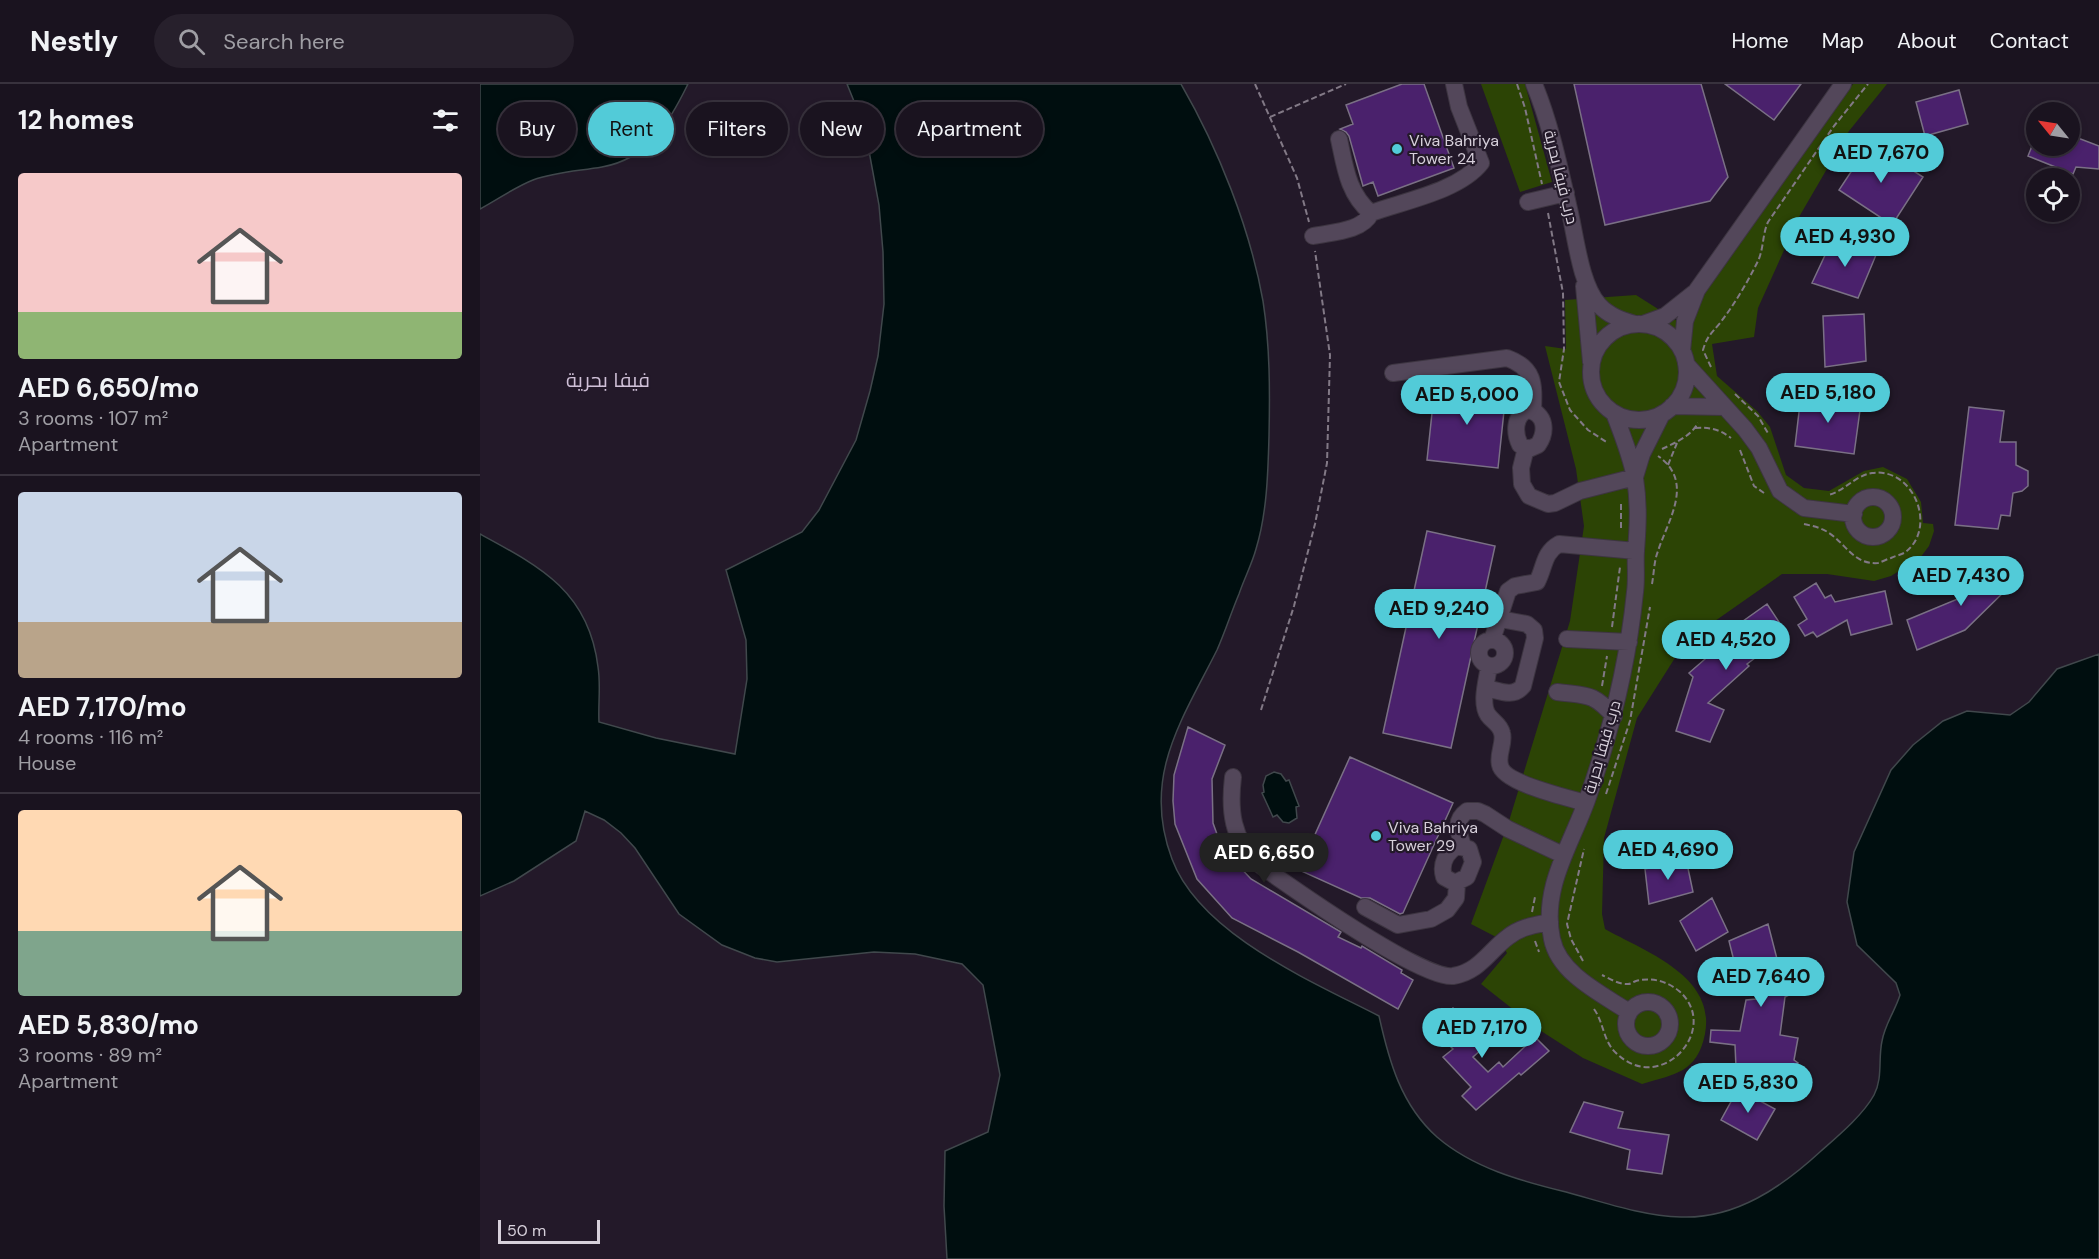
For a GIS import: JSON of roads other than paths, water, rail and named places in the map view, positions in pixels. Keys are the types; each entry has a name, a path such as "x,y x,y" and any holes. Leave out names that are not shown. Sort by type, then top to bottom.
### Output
{"street":[{"path":"1313,236 1352,228 1366,222 1371,213 1426,195 1471,176 1481,163 1459,107 1454,84"},
{"name":"درب فيفا بحرية","path":"1534,84 1544,112 1566,193 1583,270 1592,296 1599,306 1615,318 1639,324"},
{"path":"1709,400 1667,410 1641,420 1627,419 1606,408 1595,393 1591,376 1593,357 1603,340 1618,329 1665,316 1697,290 1843,84"},
{"path":"1339,139 1347,179 1359,204 1371,213"},
{"path":"1528,202 1566,193"},
{"name":"درب فيفا بحرية","path":"1583,270 1591,366"},
{"path":"1636,453 1685,382 1686,321 1697,290"},
{"path":"1639,324 1666,332 1709,400 1724,407 1745,429 1759,448 1775,485 1791,501 1804,508 1854,514"},
{"path":"1393,373 1507,358 1520,363 1529,372 1534,387 1533,411"},
{"path":"1524,411 1533,411 1541,417 1543,438 1534,448 1526,448 1518,441 1516,426 1524,411"},
{"name":"درب فيفا بحرية","path":"1614,413 1636,453 1628,479 1640,518 1628,551 1636,590 1629,642 1614,716 1586,803 1563,855 1552,900 1550,922 1554,947 1564,963 1583,981 1629,1012"},
{"path":"1526,448 1521,468 1522,484 1529,495 1538,500 1555,503 1580,491 1628,479"},
{"path":"1586,803 1521,782 1504,774 1499,765 1503,735 1499,725 1489,717 1484,708 1489,666 1479,655 1480,648 1485,642 1492,640 1508,591 1515,586 1537,582 1543,571 1545,557 1550,549 1559,543 1628,551"},
{"path":"1486,688 1511,693 1519,692 1523,686 1535,638 1534,630 1527,624 1500,619"},
{"path":"1567,639 1629,642"},
{"path":"1557,692 1600,700 1614,716"},
{"path":"1233,777 1231,818 1245,852 1257,863 1390,951 1424,969 1452,976 1463,972 1486,959 1508,936 1531,926 1550,922"},
{"path":"1365,907 1398,925 1431,919 1447,910 1456,898 1458,883 1467,877 1473,868 1472,853 1463,846 1457,826 1462,815 1472,811 1485,814 1508,829 1563,855"},
{"path":"1458,883 1448,880 1442,867 1452,849 1463,846"}],"place":[{"name":"Viva Bahriya Tower 24","path":"1397,149"},
{"name":"Viva Bahriya Tower 29","path":"1376,836"}],"district":[{"name":"فيفا بحرية","path":"608,380"}]}
